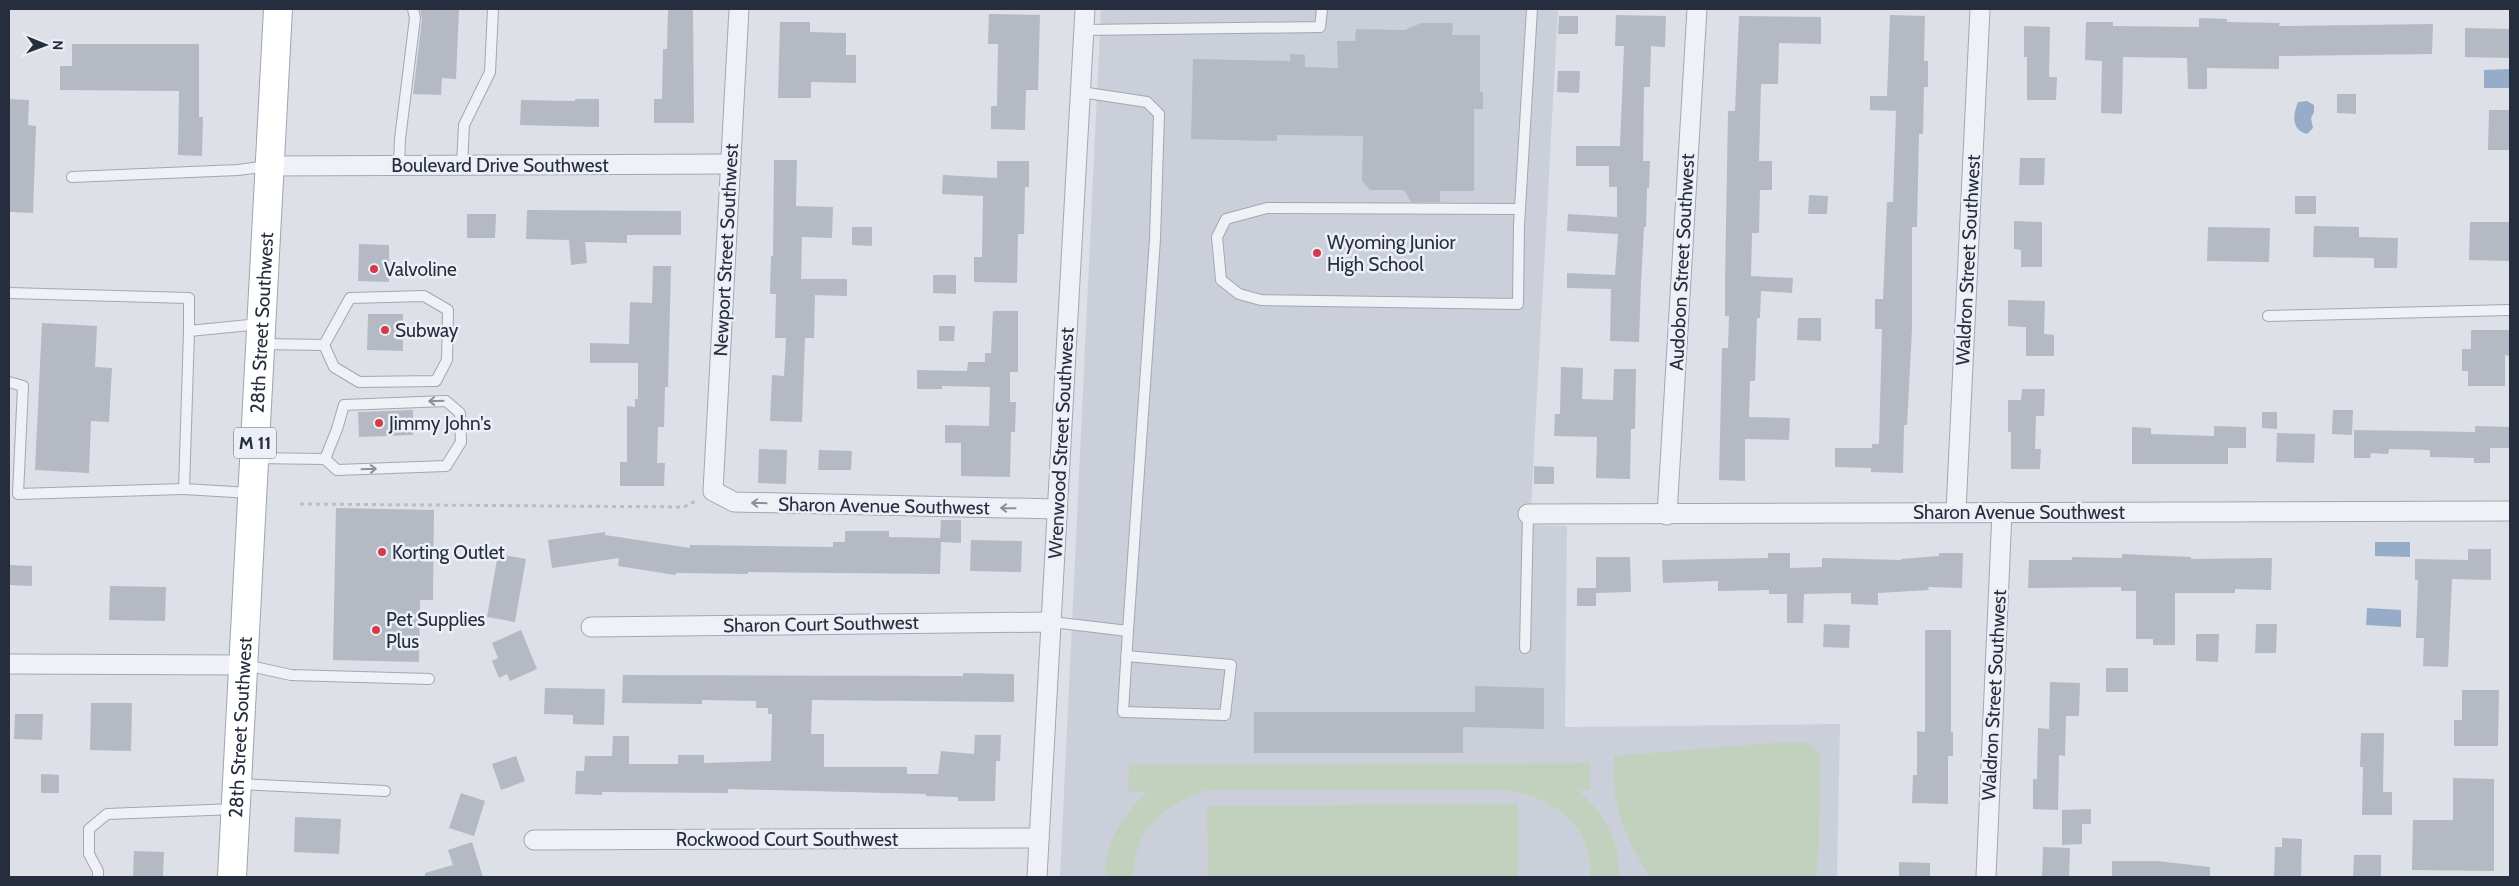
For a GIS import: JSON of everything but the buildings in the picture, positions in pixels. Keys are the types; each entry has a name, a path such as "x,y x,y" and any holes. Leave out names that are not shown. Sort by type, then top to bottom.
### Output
{"main road":[{"name":"28th Street Southwest","path":"232,877 278,9"}],"street":[{"name":"Newport Street Southwest","path":"713,491 739,9"},
{"name":"Wrenwood Street Southwest","path":"1037,877 1085,9"},
{"name":"Audobon Street Southwest","path":"1667,515 1697,9"},
{"name":"Waldron Street Southwest","path":"1956,511 1980,9"},
{"name":"Boulevard Drive Southwest","path":"269,166 731,164"},
{"name":"Sharon Avenue Southwest","path":"713,491 734,502 1057,509"},
{"name":"Sharon Avenue Southwest","path":"1528,514 1667,515 1956,511 2510,510"},
{"name":"Waldron Street Southwest","path":"1986,877 2002,512"},
{"name":"Sharon Court Southwest","path":"591,627 1052,622"},
{"path":"9,664 244,664"},
{"name":"Rockwood Court Southwest","path":"534,840 1039,838"}],"lane":[{"path":"400,166 400,139 415,18 413,9"},
{"path":"462,166 464,125 490,72 493,9"},
{"path":"1084,30 1320,28 1322,9"},
{"path":"1520,209 1268,208 1226,219 1217,237 1221,280 1238,294 1261,300 1518,304 1520,209 1532,9"},
{"path":"1080,92 1147,102 1159,114 1155,239 1126,656 1123,712 1225,715 1230,665 1126,656"},
{"path":"72,177 238,170 269,166"},
{"path":"9,293 189,298 184,489"},
{"path":"424,296 448,310 447,360 436,381 358,382 334,367 324,345 350,298 424,296"},
{"path":"2268,316 2510,310"},
{"path":"189,330 260,334 324,345"},
{"path":"9,382 22,386 18,494 184,489 252,493"},
{"path":"254,458 325,459 338,470 446,466 461,442 460,413 446,401 344,405 325,459"},
{"path":"1525,648 1528,514"},
{"path":"1052,622 1128,631"},
{"path":"244,664 291,675 429,679"},
{"path":"98,877 98,871 89,854 89,829 107,814 236,796 385,791"}],"path":[{"path":"300,504 684,507 713,491"}],"shaded area":[{"name":"Wyoming Junior High School","path":"1101,9 1558,9 1530,525 1567,526 1565,727 1840,724 1837,877 1060,877"}],"green space":[{"path":"1772,743 1808,743 1820,755 1819,845 1816,877 1650,877 1633,848 1620,817 1614,790 1614,756"},
{"path":"1590,763 1590,790 1578,790 1597,809 1609,829 1617,851 1620,877 1590,877 1590,857 1584,840 1569,818 1559,810 1535,797 1508,790 1207,790 1177,803 1154,821 1139,845 1133,877 1106,877 1106,865 1111,841 1123,819 1147,792 1128,792 1129,765"},
{"path":"1518,804 1518,877 1208,877 1207,806"}],"water":[{"path":"2510,69 2510,88 2484,88 2484,70"},
{"path":"2307,101 2314,105 2314,112 2311,118 2313,128 2307,134 2298,129 2294,116 2298,102"},
{"path":"2375,542 2410,542 2410,557 2375,556"},
{"path":"2367,608 2401,610 2401,627 2366,625"}],"place":[{"name":"Wyoming Junior High School","path":"1317,253"},
{"name":"Valvoline","path":"374,269"},
{"name":"Subway","path":"385,330"},
{"name":"Jimmy John's","path":"379,423"},
{"name":"Korting Outlet","path":"382,552"},
{"name":"Pet Supplies Plus","path":"376,630"}]}
